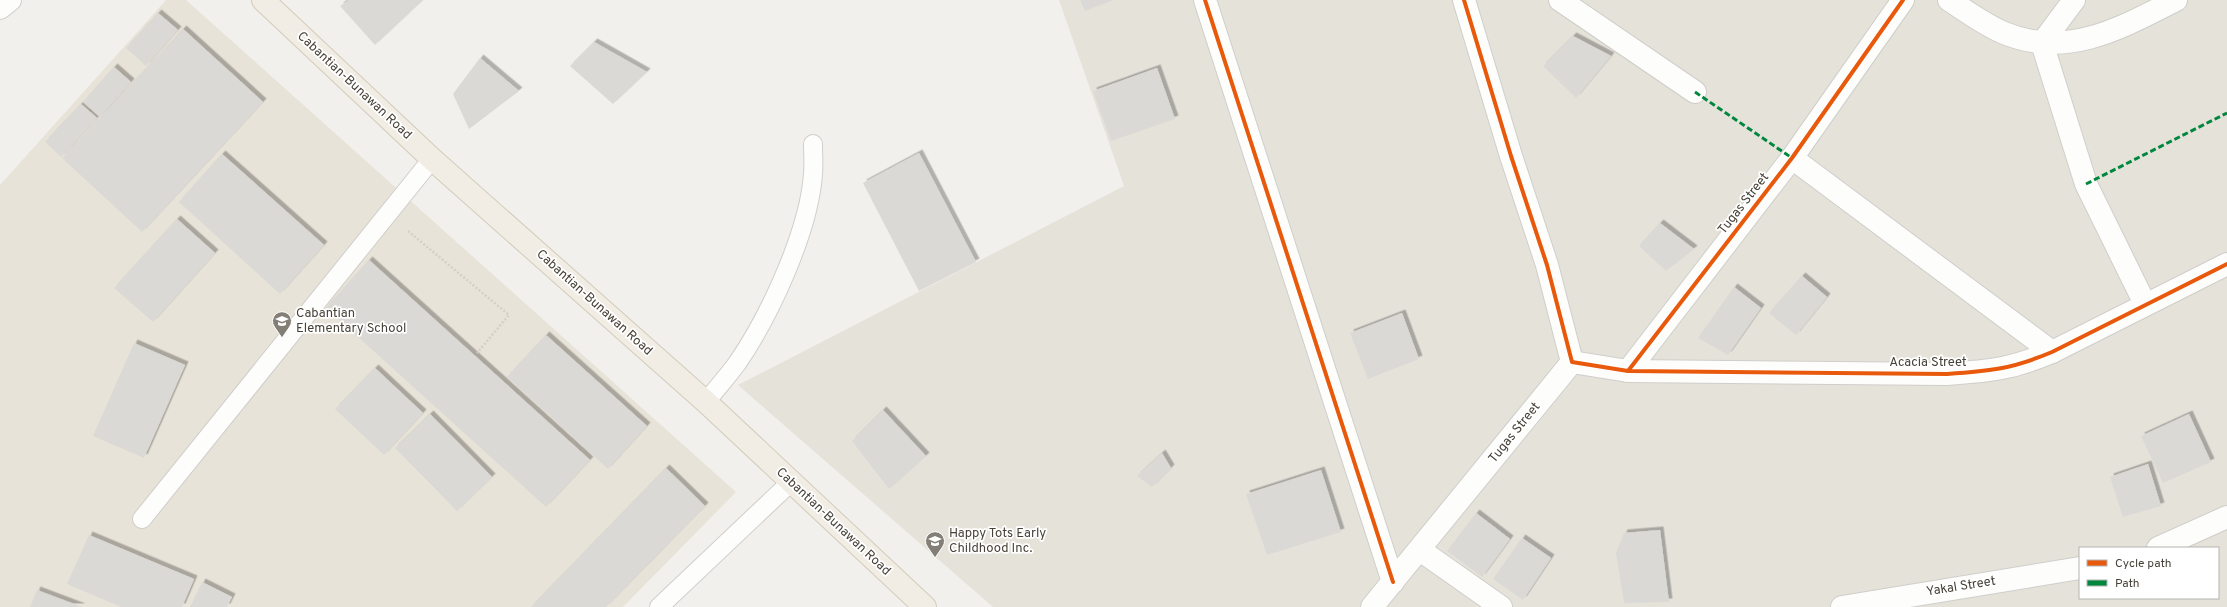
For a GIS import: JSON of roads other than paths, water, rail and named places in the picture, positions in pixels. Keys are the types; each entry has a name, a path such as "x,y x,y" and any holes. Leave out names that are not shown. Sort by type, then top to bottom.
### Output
{"main road":[{"name":"Cabantian-Bunawan Road","path":"263,0 432,159 706,402 924,607"}],"street":[{"path":"0,8 10,0"},
{"path":"1205,0 1392,582"},
{"path":"1464,0 1511,156 1547,265 1572,362 1628,371"},
{"path":"1560,0 1694,92"},
{"name":"Tugas Street","path":"1628,371 1792,158 1903,0"},
{"path":"1949,0 2004,33 2042,44 2071,42 2100,35 2119,28 2176,0"},
{"path":"2042,44 2074,0"},
{"path":"2042,44 2086,184 2145,304"},
{"path":"1792,158 2052,352"},
{"name":"Acacia Street","path":"1628,371 1947,374 1993,371 2025,363 2052,352 2227,264"},
{"name":"Tugas Street","path":"1372,607 1572,362"},
{"path":"2160,547 2227,517"},
{"path":"1420,550 1501,607"},
{"name":"Yakal Street","path":"1842,607 2079,568"}],"lane":[{"path":"706,402 738,362 752,339 770,305 791,257 807,210 814,174 813,144"},
{"path":"142,519 432,159"},
{"path":"660,607 792,482"}],"place":[{"name":"Cabantian Elementary School","path":"282,338"},
{"name":"Happy Tots Early Childhood Inc.","path":"935,558"}]}
